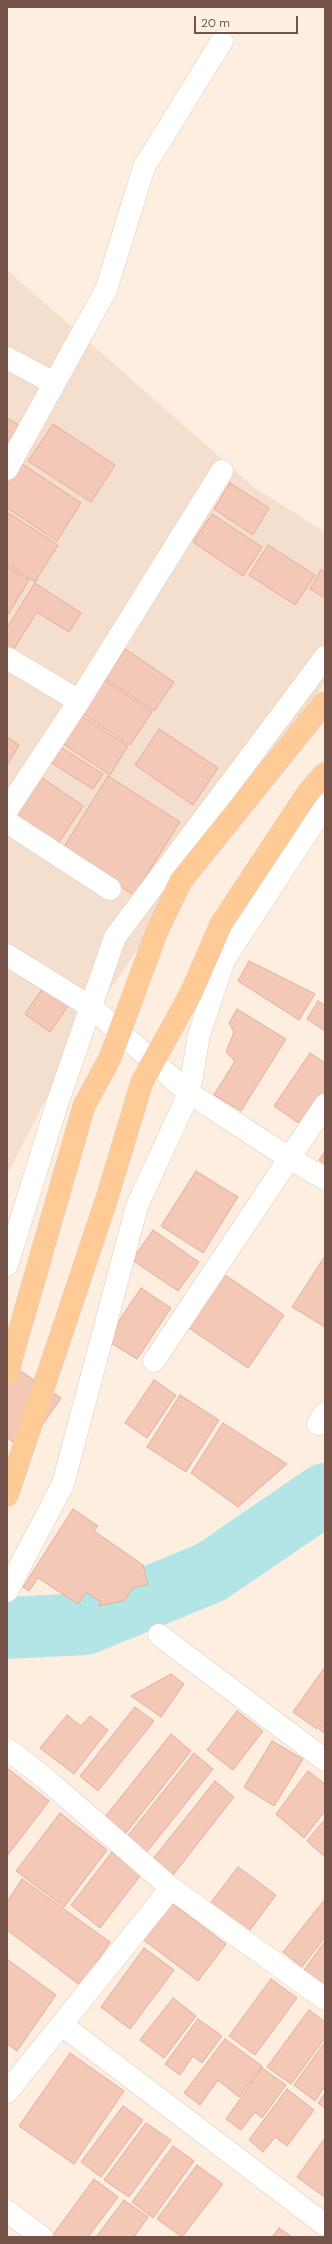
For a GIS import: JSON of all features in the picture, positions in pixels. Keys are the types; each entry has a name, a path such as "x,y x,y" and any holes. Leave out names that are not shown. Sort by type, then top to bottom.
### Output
{"main road":[{"path":"7,1374 84,1106 110,1058 157,930 181,881 325,702"},
{"path":"7,1496 106,1200 142,1082 191,993 221,924 307,794 325,773"}],"street":[{"path":"7,469 106,290 144,167 222,41"},
{"path":"7,358 54,383"},
{"path":"7,810 80,700 222,471"},
{"path":"7,1265 56,1107 115,937 325,656"},
{"path":"7,658 80,700"},
{"path":"10,1585 64,1484 137,1206 188,1093 199,1035 224,960 325,805"},
{"path":"7,822 110,889"},
{"path":"7,955 91,1007 188,1093 289,1158 325,1179"},
{"path":"154,1361 325,1106"},
{"path":"159,1635 325,1760"},
{"path":"7,1749 46,1779 171,1888 325,1999"},
{"path":"12,2077 62,2026 171,1888"},
{"path":"62,2026 325,2225"},
{"path":"7,2211 42,2237"}],"shaded area":[{"path":"7,270 255,488 325,532 325,682 81,1031 7,1175"}],"building":[{"path":"7,418 24,428 7,452"},
{"path":"53,424 115,465 91,502 28,461"},
{"path":"21,463 81,503 57,541 7,508 7,485"},
{"path":"230,483 269,508 253,535 214,509"},
{"path":"7,512 58,545 35,582 7,564"},
{"path":"212,514 262,547 243,576 193,542"},
{"path":"268,545 315,575 295,605 249,575"},
{"path":"8,567 29,580 7,616 7,569"},
{"path":"321,570 325,572 325,598 310,589"},
{"path":"35,583 81,613 69,632 37,612 13,650 7,647 7,628"},
{"path":"125,649 174,682 154,711 106,679"},
{"path":"103,679 152,712 130,745 80,712"},
{"path":"80,715 128,746 110,775 62,743"},
{"path":"159,729 218,768 193,805 135,765"},
{"path":"7,737 19,745 7,765"},
{"path":"57,745 103,774 93,789 47,760"},
{"path":"38,775 83,806 57,845 11,813"},
{"path":"108,776 180,822 134,895 62,850"},
{"path":"249,961 315,994 299,1020 238,981"},
{"path":"44,986 70,1003 50,1032 25,1014"},
{"path":"318,1001 325,1005 325,1031 307,1019"},
{"path":"237,1009 286,1039 241,1111 214,1095 235,1061 226,1052 234,1032 229,1023"},
{"path":"310,1053 325,1063 325,1092 303,1126 274,1106"},
{"path":"325,1151 325,1164 319,1160"},
{"path":"196,1171 238,1197 203,1253 161,1226"},
{"path":"153,1230 199,1262 178,1291 132,1260"},
{"path":"325,1256 325,1327 292,1307"},
{"path":"222,1273 284,1315 248,1368 186,1326"},
{"path":"141,1288 171,1308 137,1359 106,1340"},
{"path":"7,1362 61,1398 25,1450 7,1438"},
{"path":"154,1380 176,1395 147,1438 125,1423"},
{"path":"180,1395 219,1420 186,1472 147,1447"},
{"path":"223,1423 287,1464 238,1507 191,1473"},
{"path":"73,1509 98,1526 94,1531 143,1565 148,1585 133,1587 124,1601 98,1606 101,1602 86,1592 78,1604 38,1578 29,1591 23,1587"},
{"path":"325,1667 325,1718 317,1729 293,1712"},
{"path":"171,1674 184,1684 161,1717 131,1696"},
{"path":"135,1707 154,1721 98,1791 80,1776"},
{"path":"237,1711 263,1731 233,1770 207,1750"},
{"path":"67,1715 81,1726 90,1716 108,1730 74,1774 40,1748"},
{"path":"325,1721 325,1734 319,1729"},
{"path":"171,1734 191,1751 126,1833 105,1817"},
{"path":"272,1741 303,1759 274,1806 244,1787"},
{"path":"194,1753 213,1769 146,1853 127,1837"},
{"path":"7,1768 49,1801 7,1856"},
{"path":"308,1771 325,1784 325,1811 304,1838 276,1814"},
{"path":"215,1781 234,1797 173,1875 153,1859"},
{"path":"60,1813 107,1850 64,1907 16,1871"},
{"path":"325,1819 325,1857 307,1841"},
{"path":"112,1852 141,1875 100,1928 71,1905"},
{"path":"238,1867 276,1895 247,1934 209,1905"},
{"path":"22,1879 110,1942 81,1986 7,1930 7,1902"},
{"path":"325,1899 325,1937 302,1967 283,1952"},
{"path":"169,1901 226,1944 198,1981 141,1938"},
{"path":"325,1941 325,1989 302,1973"},
{"path":"144,1948 174,1970 130,2029 101,2007"},
{"path":"7,1959 56,1995 17,2051 7,2044"},
{"path":"271,1979 297,1998 255,2055 229,2036"},
{"path":"173,1998 196,2016 164,2058 140,2040"},
{"path":"309,2010 325,2022 325,2038 291,2084 267,2067"},
{"path":"198,2019 222,2036 202,2063 193,2056 180,2075 165,2064"},
{"path":"225,2039 262,2066 239,2097 218,2080 200,2105 184,2093"},
{"path":"325,2042 325,2086 315,2101 294,2085"},
{"path":"70,2053 124,2091 74,2164 19,2126"},
{"path":"262,2068 286,2085 262,2118 255,2112 241,2130 226,2119"},
{"path":"287,2089 314,2110 287,2146 275,2137 263,2152 249,2140"},
{"path":"325,2093 325,2108 318,2103"},
{"path":"123,2106 143,2120 101,2177 81,2162"},
{"path":"146,2123 171,2140 129,2197 104,2180"},
{"path":"325,2138 325,2193 323,2196 297,2177"},
{"path":"173,2146 194,2161 153,2218 132,2202"},
{"path":"197,2165 223,2184 182,2237 157,2219"},
{"path":"94,2179 118,2197 88,2237 52,2236"},
{"path":"124,2200 148,2217 134,2237 96,2237"},
{"path":"279,2228 292,2237 272,2237"}],"waterway":[{"path":"7,1628 85,1624 211,1572 325,1494"}]}
